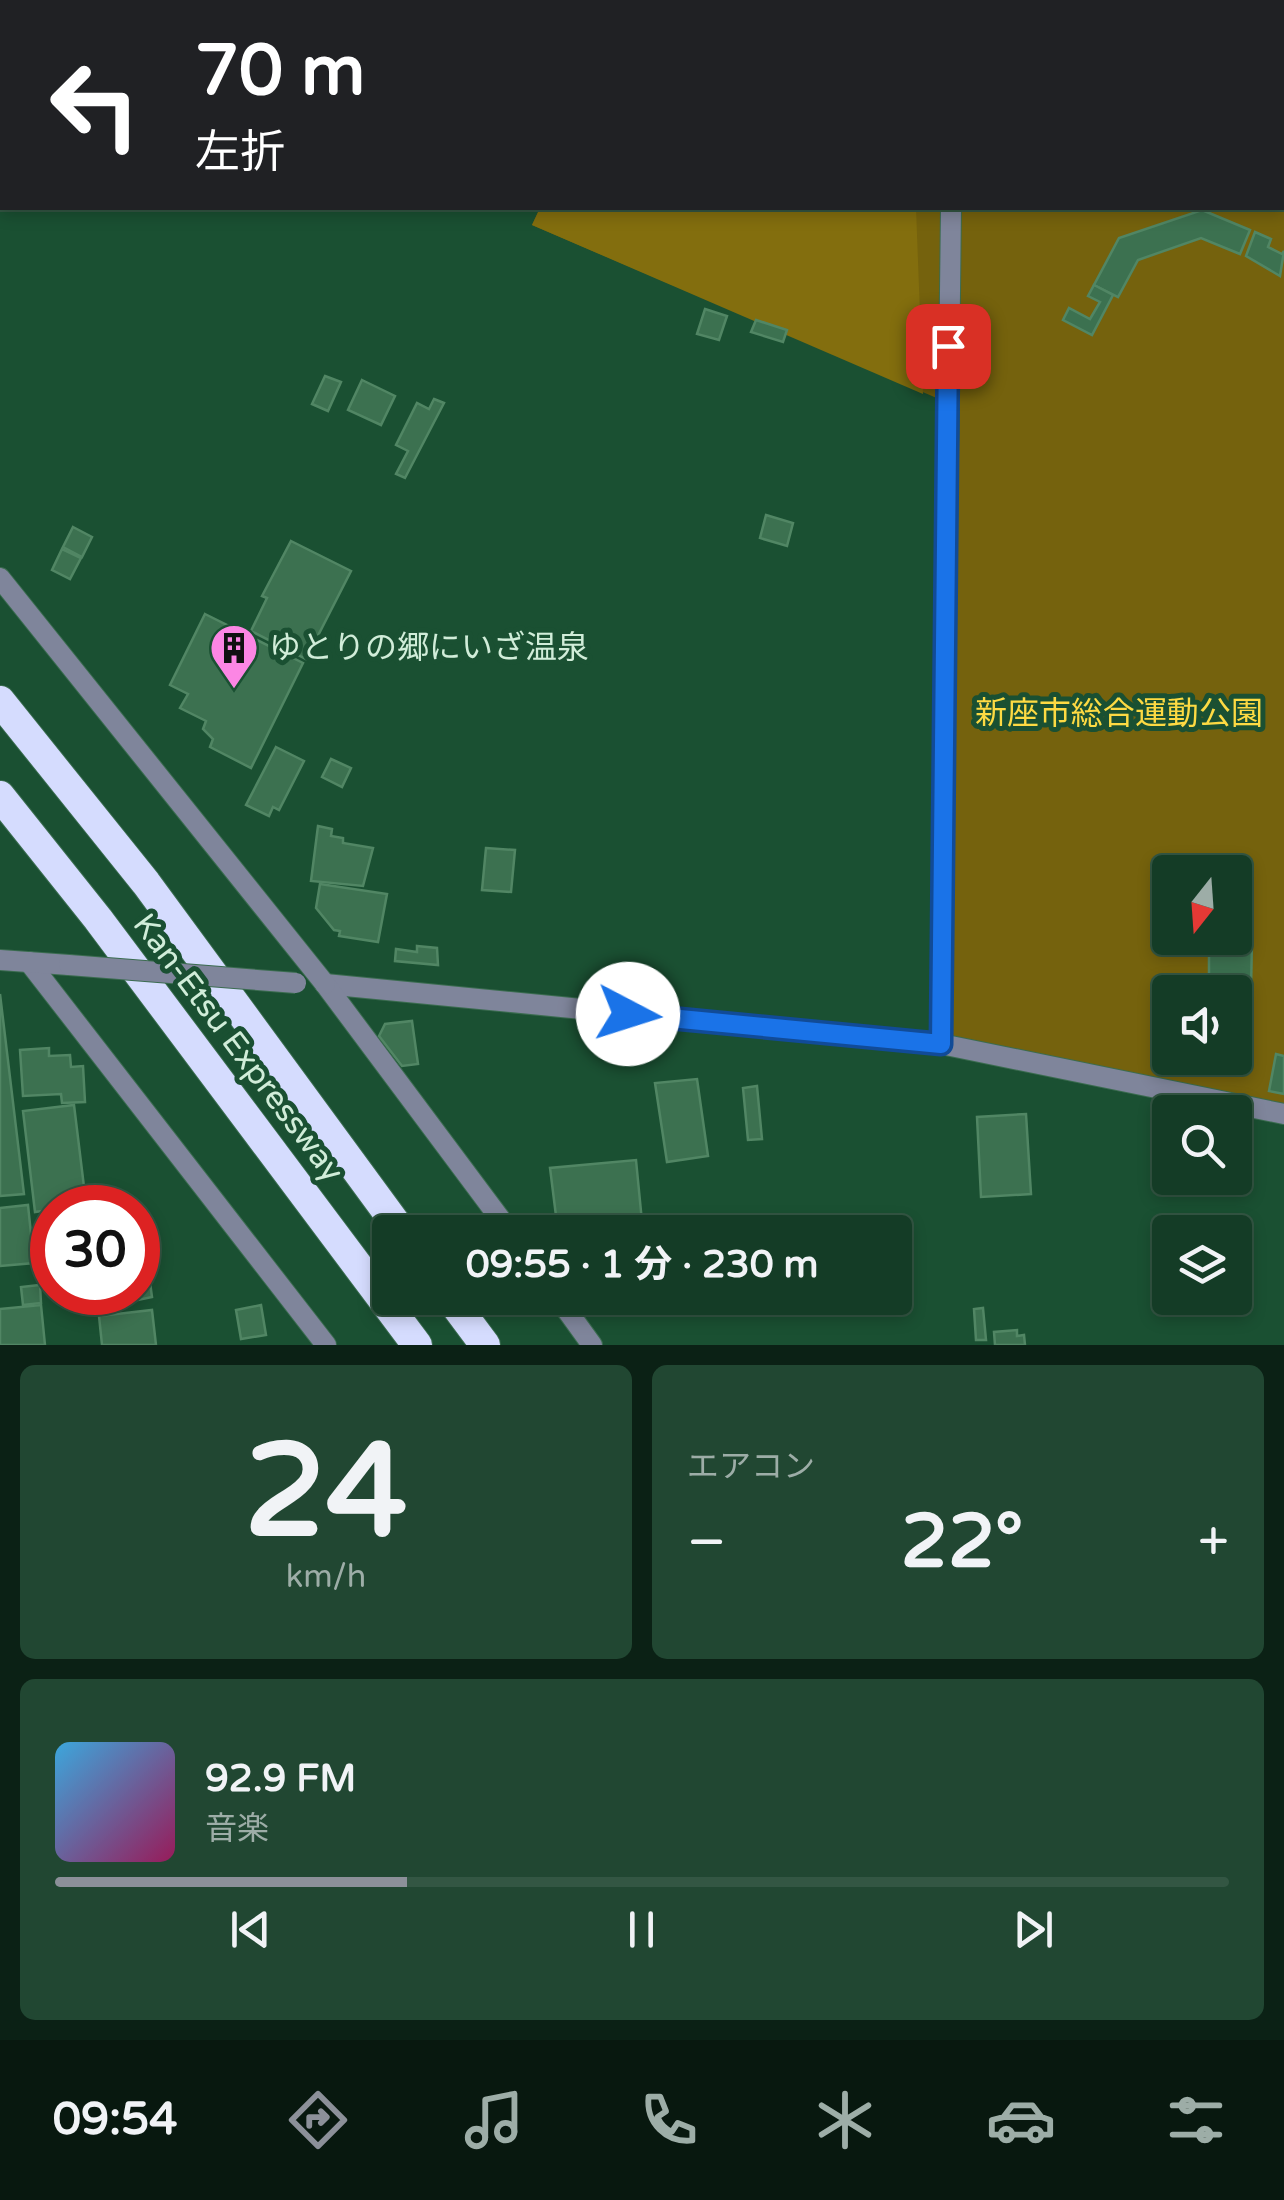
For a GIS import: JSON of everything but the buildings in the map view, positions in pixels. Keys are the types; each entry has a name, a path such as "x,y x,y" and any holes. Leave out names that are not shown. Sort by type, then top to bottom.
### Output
{"highway":[{"name":"Kan-Etsu Expressway","path":"0,702 146,883 390,1215"},
{"name":"Kan-Etsu Expressway","path":"0,796 98,919 417,1345"},
{"path":"463,1315 485,1345"}],"street":[{"path":"941,1044 951,210"},
{"path":"0,578 324,984 497,1215"},
{"path":"0,960 324,984 941,1044 1284,1114"},
{"path":"29,962 326,1345"},
{"path":"570,1315 592,1345"}],"green space":[{"name":"新座市総合運動公園","path":"539,210 1284,210 1284,1106 1252,1100 1252,1095 1229,1095 944,1038 960,408 532,225"}],"shaded area":[{"path":"539,210 916,210 923,394 532,225"}],"place":[{"name":"ゆとりの郷にいざ温泉","path":"234,690"}],"route":[{"path":"628,1014 941,1044 948,346"}]}
